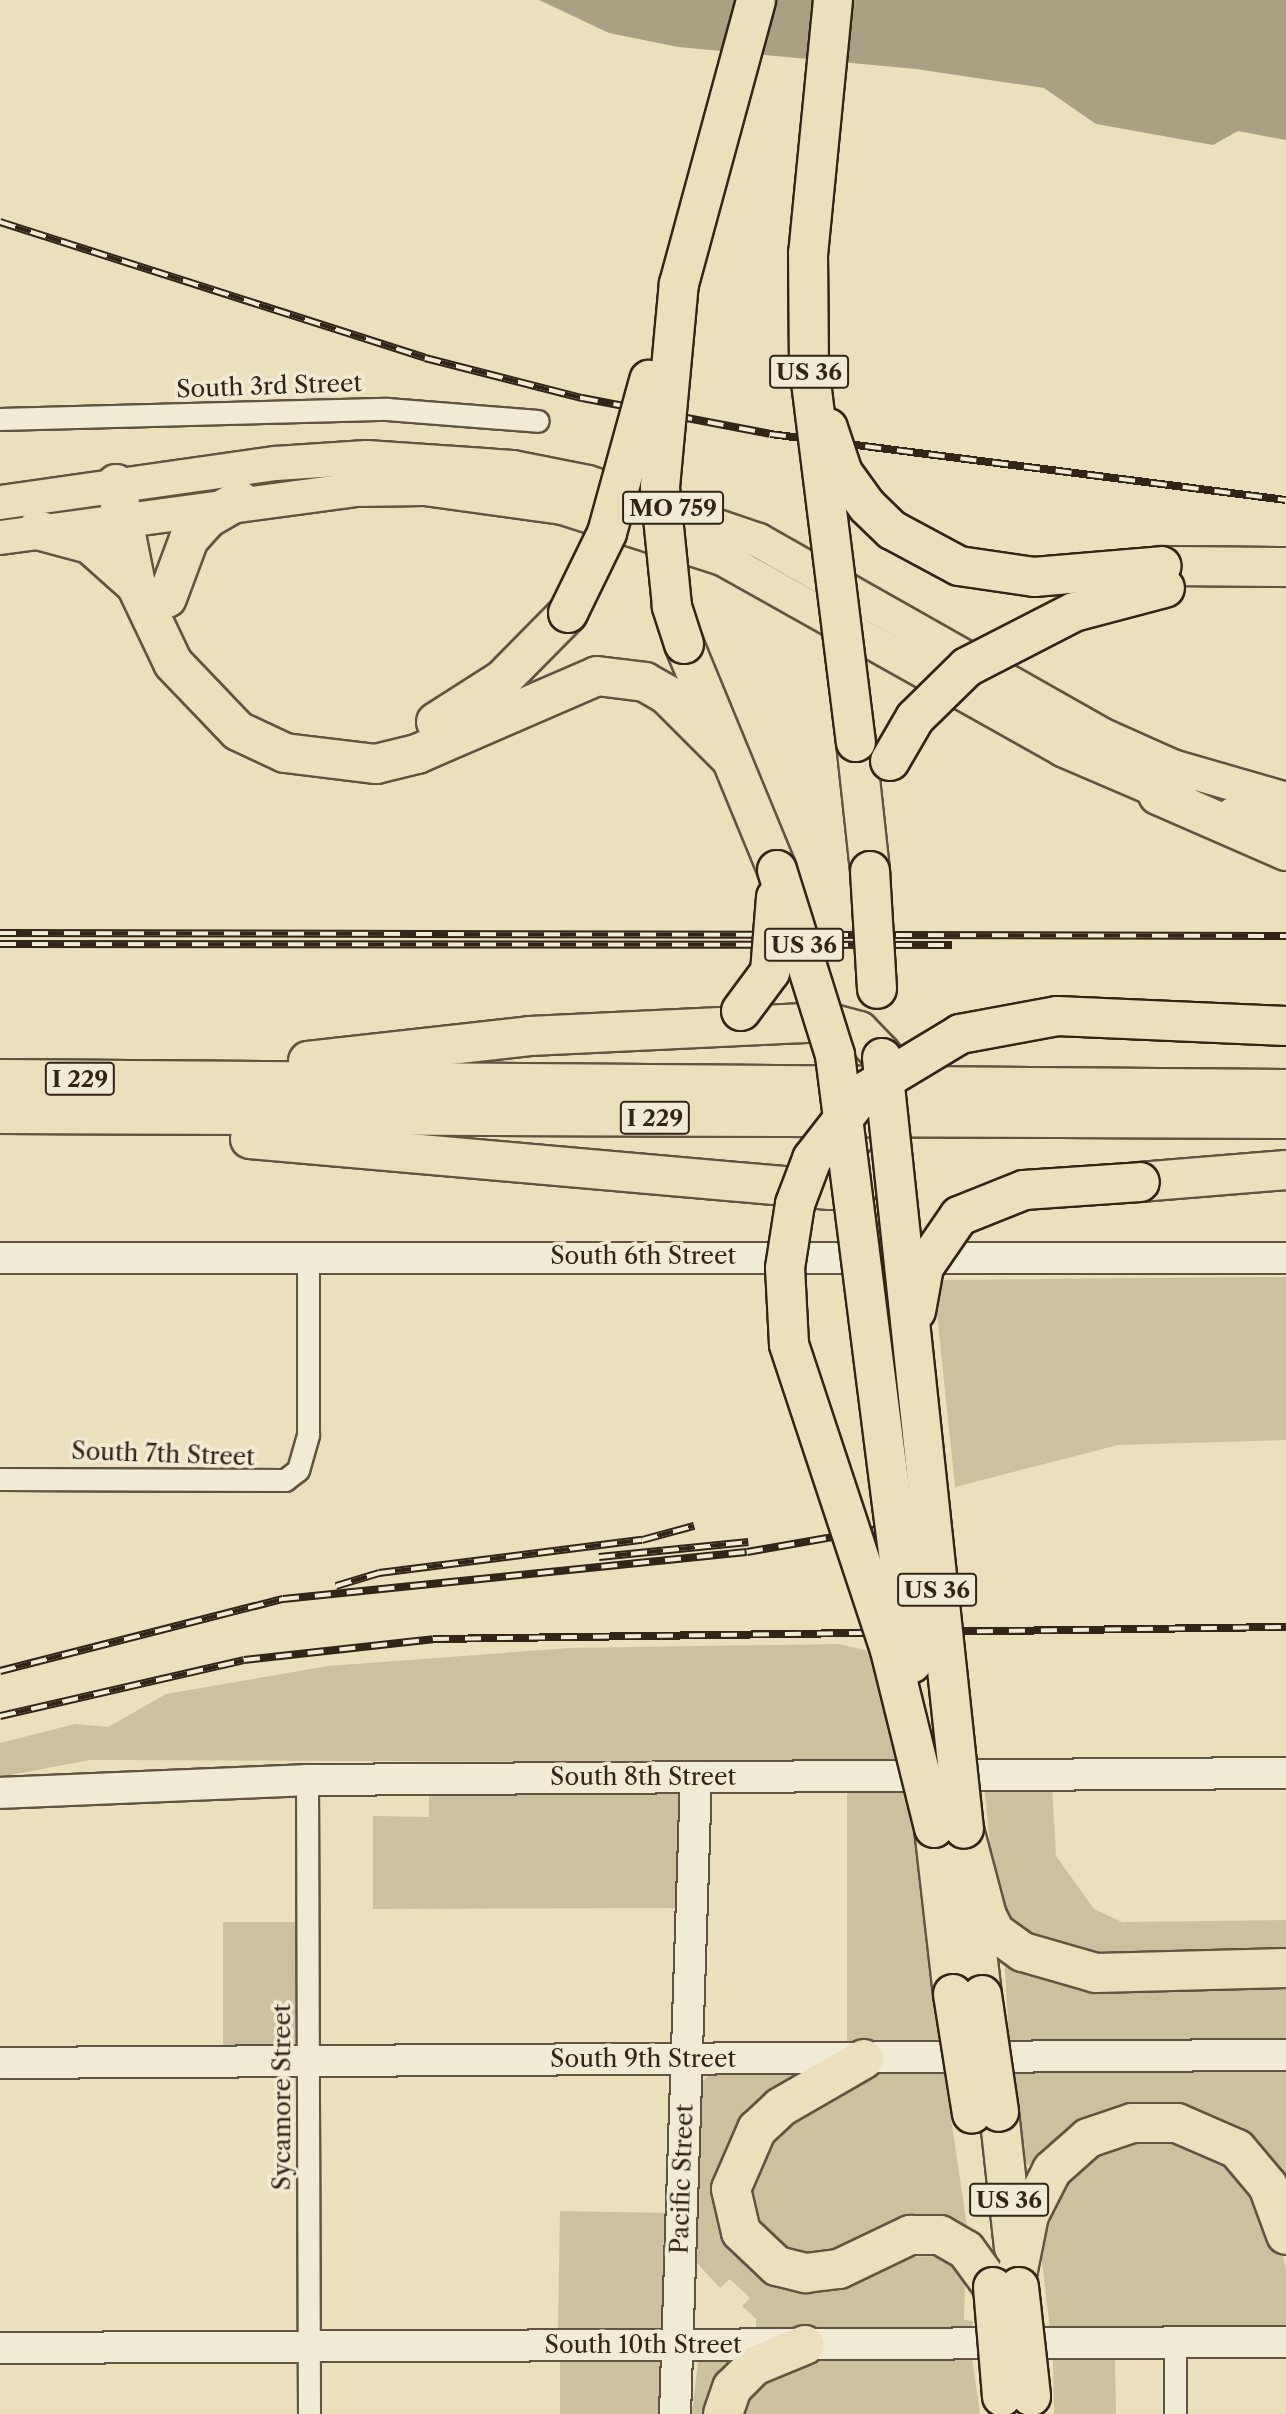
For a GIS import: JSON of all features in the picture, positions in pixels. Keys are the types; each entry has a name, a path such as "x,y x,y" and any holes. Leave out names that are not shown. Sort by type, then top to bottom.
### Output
{"highway":[{"name":"US 36","path":"757,0 679,284 660,487 672,606 684,644 777,870 826,1022 853,1190 892,1355"},
{"name":"US 36","path":"833,0 808,253 809,366 869,862 890,1161 892,1355 967,1995 1010,2283 1017,2405"},
{"path":"37,530 90,544 151,592 204,667 236,698 275,724 364,742 404,736 456,714 502,680 568,612 607,533 679,284"},
{"path":"809,366 843,473 892,530 925,551 999,575 1164,577 1286,589"},
{"path":"151,592 189,539 208,518 239,500"},
{"path":"122,505 173,663 204,702 238,731 285,753 376,764 417,754 597,676 645,682 666,694 729,757"},
{"path":"869,862 890,761 915,718 967,667 1074,612 1164,577 1286,567"},
{"path":"1158,795 1286,852"},
{"path":"732,1019 762,990 773,960 777,870"},
{"path":"1277,1971 1096,1973 1023,1952 995,1932 949,1828 789,1344 785,1268 795,1204 812,1158 864,1092 960,1034 1057,1016 1286,1026"},
{"path":"139,1080 421,1045 732,1019 826,1022 859,1031 882,1055"},
{"name":"I 229","path":"11,1097 139,1080 1286,1089"},
{"name":"I 229","path":"11,1097 109,1116 1286,1119"},
{"path":"109,1116 199,1135 853,1190 890,1161"},
{"path":"892,1355 924,1267 960,1216 1024,1190 1286,1170"},
{"path":"864,2059 781,2107 757,2129 731,2189 741,2232 777,2266 806,2273 838,2269 911,2235 940,2235 967,2250 1010,2283 1029,2215 1052,2170 1088,2138 1132,2123 1177,2123 1237,2149 1268,2186 1286,2235"},
{"path":"723,2414 732,2388 754,2366 805,2345"}],"main road":[{"name":"MO 759","path":"0,537 37,530 122,505 366,457 512,467 587,482 758,540 1105,736 1185,771 1286,799"},
{"name":"MO 759","path":"0,502 122,505 424,488 562,507 643,529 792,592 1062,749 1158,795"},
{"path":"1158,795 1286,827"},
{"name":"South 6th Street","path":"0,1258 1286,1258"},
{"name":"South 8th Street","path":"0,1793 307,1780 1286,1773"},
{"name":"Pacific Street","path":"675,2414 696,1777"},
{"name":"South 9th Street","path":"0,2063 1286,2055"},
{"name":"South 10th Street","path":"0,2348 1286,2342"}],"street":[{"name":"South 3rd Street","path":"0,419 387,409 538,421"},
{"name":"South 7th Street","path":"0,1479 258,1485 285,1480 298,1470 305,1448 308,1258"},
{"name":"Sycamore Street","path":"307,1780 309,2414"},
{"path":"1175,2342 1175,2414"}],"shaded area":[{"path":"539,0 1286,0 1286,140 1238,131 1213,145 1096,124 1044,88 916,69 678,47 609,33"},
{"path":"1286,1277 1286,1440 1118,1445 955,1487 936,1304 941,1280"},
{"path":"839,1644 891,1656 906,1763 90,1760 0,1777 0,1743 75,1724 108,1727 166,1694 328,1666 570,1648"},
{"path":"984,1784 1052,1785 1056,1856 1094,1909 1122,1922 1286,1920 1286,1961 1115,1958 1014,1932 995,1894"},
{"path":"429,1786 677,1786 686,1796 683,1908 373,1909 373,1816 429,1817"},
{"path":"847,1787 909,1788 940,2042 847,2042"},
{"path":"223,1922 299,1922 299,2046 223,2046"},
{"path":"1004,1950 1286,1983 1286,2040 1009,2042"},
{"path":"1013,2070 1286,2070 1286,2200 1186,2116 1027,2165 1020,2149"},
{"path":"714,2071 813,2071 730,2156 752,2261 941,2256 965,2280 964,2320 973,2321 972,2329 756,2329 756,2319 742,2306 750,2298 730,2279 720,2288 697,2263 702,2082"},
{"path":"891,2071 944,2071 969,2240 838,2261 765,2247 742,2190 765,2132 865,2078"},
{"path":"1129,2135 1214,2145 1274,2218 1286,2269 1286,2328 1050,2329 1039,2237 1075,2164"},
{"path":"560,2211 669,2213 667,2334 558,2332"},
{"path":"972,2357 980,2414 736,2414 738,2399 802,2359"},
{"path":"1115,2357 1116,2414 1054,2414 1053,2358"},
{"path":"751,2358 718,2414 692,2414 698,2362"},
{"path":"657,2360 664,2366 664,2414 560,2414 560,2361"}],"railway":[{"path":"0,222 425,358 582,398 770,434 1286,500"},
{"path":"0,933 1286,936"},
{"path":"0,944 952,945"},
{"path":"336,1586 379,1573 642,1540 694,1526"},
{"path":"0,1671 283,1599 747,1552 885,1528"},
{"path":"599,1557 748,1542"},
{"path":"0,1716 244,1660 433,1639 1286,1627"}]}
